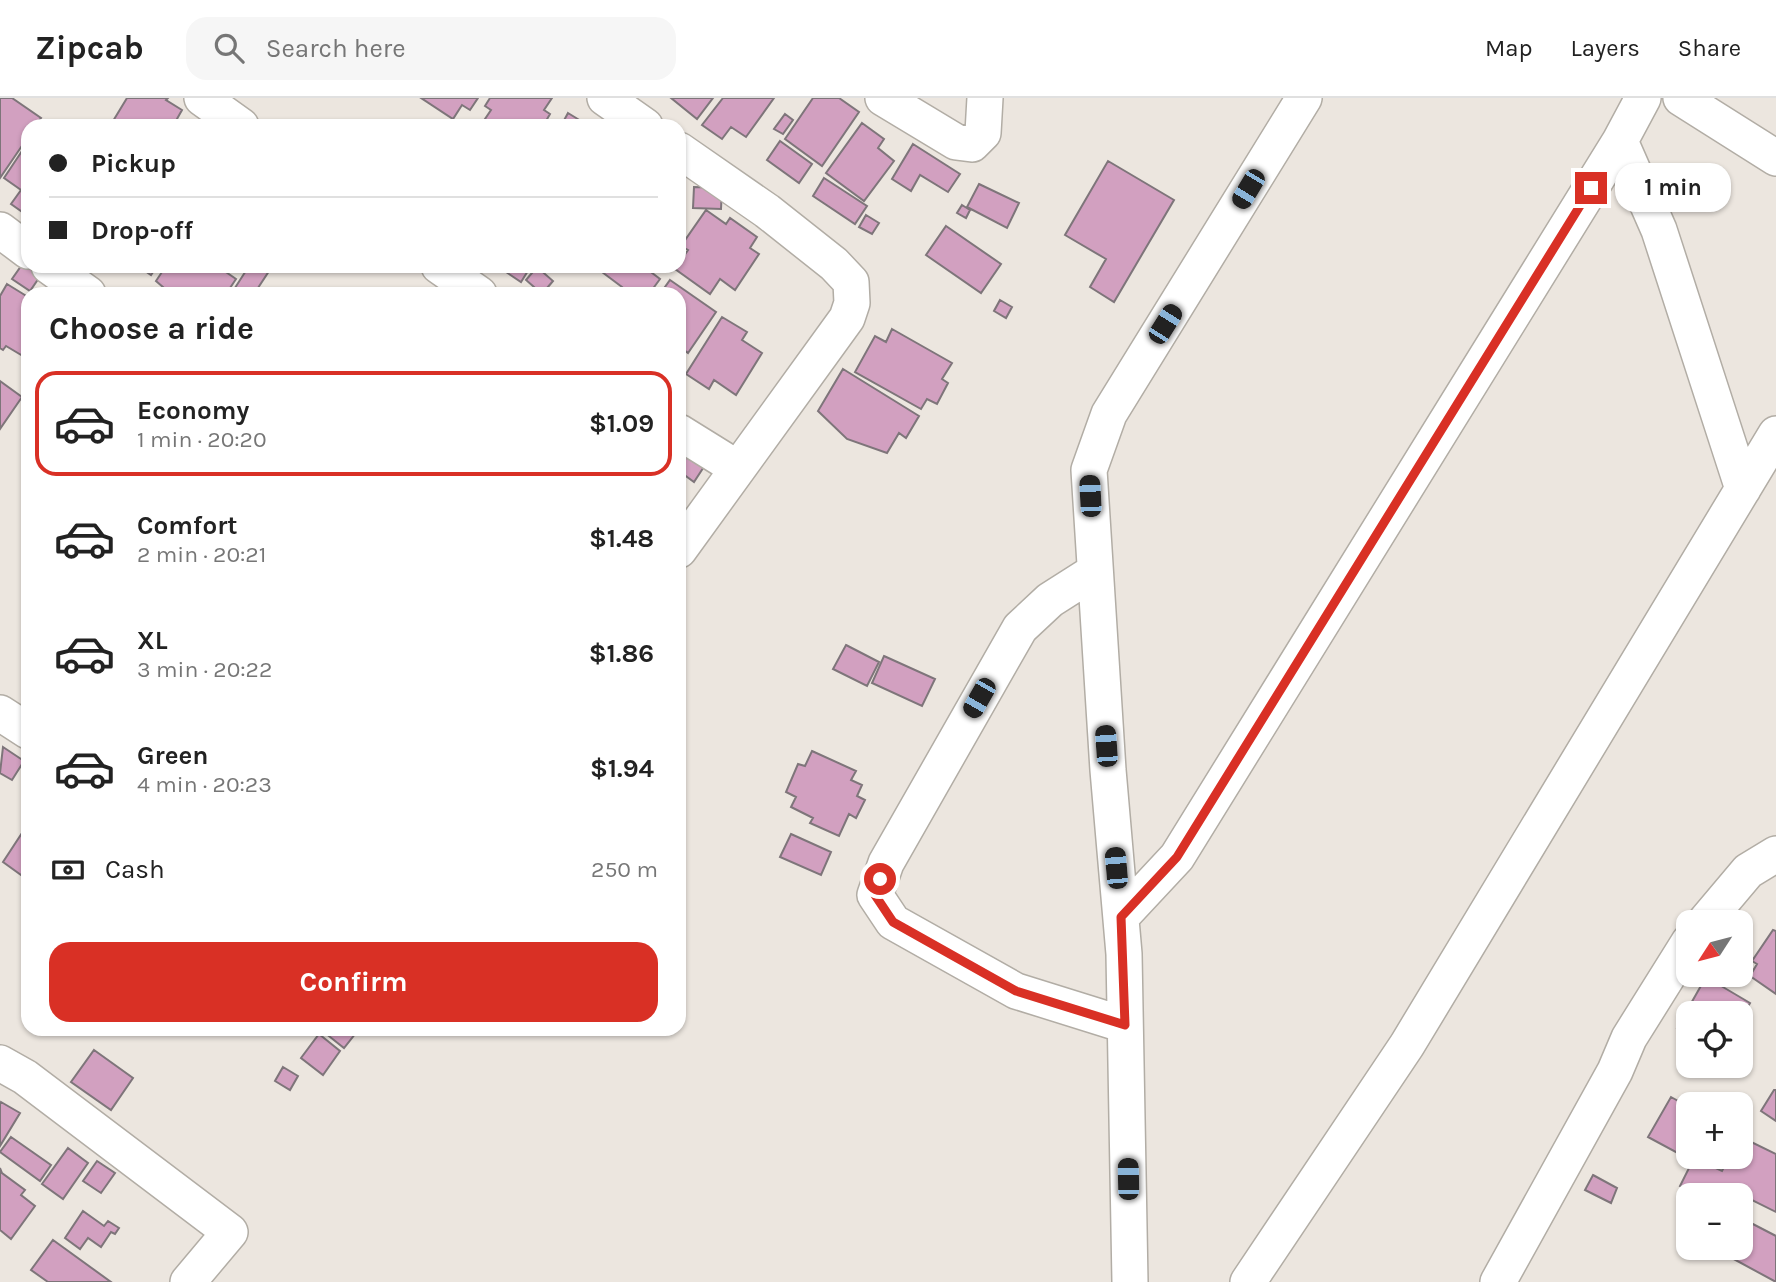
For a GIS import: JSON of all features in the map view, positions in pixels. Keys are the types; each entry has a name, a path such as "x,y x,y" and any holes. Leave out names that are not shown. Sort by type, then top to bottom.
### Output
{"street":[{"path":"202,98 231,119"},
{"path":"605,98 635,119"},
{"path":"883,98 956,142 972,144 983,133 985,98"},
{"path":"1130,1282 1121,917 1094,572 1089,470 1109,414 1304,98"},
{"path":"1121,917 1177,857 1620,141 1643,98"},
{"path":"1681,98 1776,158"},
{"path":"1620,141 1659,230 1743,489"},
{"path":"686,155 767,211 834,264 851,282 852,303 846,318 686,540"},
{"path":"0,230 21,246"},
{"path":"60,273 78,287"},
{"path":"449,273 469,287"},
{"path":"1248,1282 1407,1045 1776,434"},
{"path":"686,436 737,468"},
{"path":"1094,572 1050,600 1020,628 886,863 875,895 893,922 1016,991 1125,1025"},
{"path":"0,713 21,726"},
{"path":"1720,910 1767,871"},
{"path":"1498,1282 1615,1072 1629,1038 1676,963"},
{"path":"0,1063 25,1077 230,1232 188,1282"}],"building":[{"path":"0,98 12,98 41,118 21,119 21,147 0,178"},
{"path":"127,98 168,98 166,100 182,110 177,119 114,119"},
{"path":"421,98 478,98 470,110 462,105 453,119"},
{"path":"490,98 552,98 544,110 550,114 547,119 485,119 491,110 485,106"},
{"path":"671,98 713,98 697,119"},
{"path":"723,98 774,98 746,137 731,127 722,139 702,125"},
{"path":"813,98 839,98 859,112 822,166 785,139"},
{"path":"568,113 578,119 565,119"},
{"path":"785,114 793,120 783,134 774,129"},
{"path":"862,123 884,139 878,148 894,161 864,201 826,173"},
{"path":"780,141 812,164 799,183 767,160"},
{"path":"913,144 960,174 948,192 920,175 911,191 892,179"},
{"path":"21,152 21,190 4,178"},
{"path":"1108,161 1174,200 1114,302 1090,287 1106,259 1065,235"},
{"path":"824,178 867,206 855,224 813,196"},
{"path":"979,184 1019,203 1007,228 967,207"},
{"path":"694,187 722,188 721,209 693,208"},
{"path":"21,190 21,211 11,204"},
{"path":"962,205 970,210 966,218 957,213"},
{"path":"706,210 726,224 730,218 757,237 750,248 759,254 735,290 720,279 710,294 681,273 686,273 686,239"},
{"path":"866,215 879,223 872,234 859,227"},
{"path":"946,226 1001,264 981,293 926,255"},
{"path":"21,266 21,273 42,273 33,287 24,287 12,279"},
{"path":"161,273 227,273 236,279 231,287 163,287 156,281"},
{"path":"245,273 268,273 259,287 236,287"},
{"path":"508,273 527,273 521,282"},
{"path":"532,273 544,273 553,281 548,287 534,287 526,280"},
{"path":"603,273 652,273 660,279 654,287 622,287"},
{"path":"670,280 680,287 665,287"},
{"path":"7,284 21,293 21,355 6,346 3,350 0,348 0,296"},
{"path":"686,291 716,312 688,353 686,351"},
{"path":"1000,300 1012,307 1006,318 994,311"},
{"path":"722,317 747,332 742,340 762,353 736,395 714,380 709,389 686,374"},
{"path":"892,329 952,363 942,379 948,383 937,404 927,399 921,409 855,372 875,336 886,342"},
{"path":"843,369 919,416 906,438 899,433 887,453 847,439 818,411"},
{"path":"0,381 21,398 0,429"},
{"path":"690,450 707,462 694,482 686,476 686,458"},
{"path":"846,645 879,662 867,686 833,669"},
{"path":"884,656 935,679 922,706 872,683"},
{"path":"3,747 21,759 21,766 12,780 0,773"},
{"path":"812,751 856,771 851,780 862,785 857,796 865,800 856,818 849,814 839,836 810,823 813,818 791,807 796,797 786,792 798,764 805,766"},
{"path":"791,834 831,852 821,875 780,857"},
{"path":"21,835 21,875 3,862"},
{"path":"1773,930 1776,931 1776,994 1754,979 1757,964 1754,958"},
{"path":"1700,987 1723,987 1747,1001 1692,1001"},
{"path":"318,1036 321,1036 340,1051 323,1075 301,1058"},
{"path":"329,1036 353,1036 344,1048"},
{"path":"94,1050 133,1078 111,1110 71,1082"},
{"path":"283,1067 298,1076 290,1090 275,1081"},
{"path":"1776,1090 1776,1121 1761,1111"},
{"path":"1671,1097 1676,1100 1676,1152 1648,1137"},
{"path":"1,1102 20,1113 0,1146 0,1104"},
{"path":"11,1137 51,1165 40,1181 0,1152"},
{"path":"1753,1143 1776,1154 1776,1212 1753,1200 1753,1183 1682,1183 1688,1169 1753,1169"},
{"path":"68,1148 88,1163 63,1199 42,1184"},
{"path":"97,1161 115,1173 101,1193 83,1181"},
{"path":"0,1168 2,1173 25,1190 21,1195 35,1206 11,1239 0,1230"},
{"path":"1593,1175 1617,1188 1611,1203 1585,1190"},
{"path":"83,1211 104,1226 108,1221 119,1228 115,1234 111,1232 101,1247 88,1238 80,1249 65,1238"},
{"path":"1753,1224 1776,1236 1776,1282 1736,1260 1753,1260"},
{"path":"53,1240 111,1282 48,1282 31,1270"}],"route":[{"path":"880,879 875,895 893,922 1016,991 1125,1025 1121,917 1177,857 1591,188"}]}
